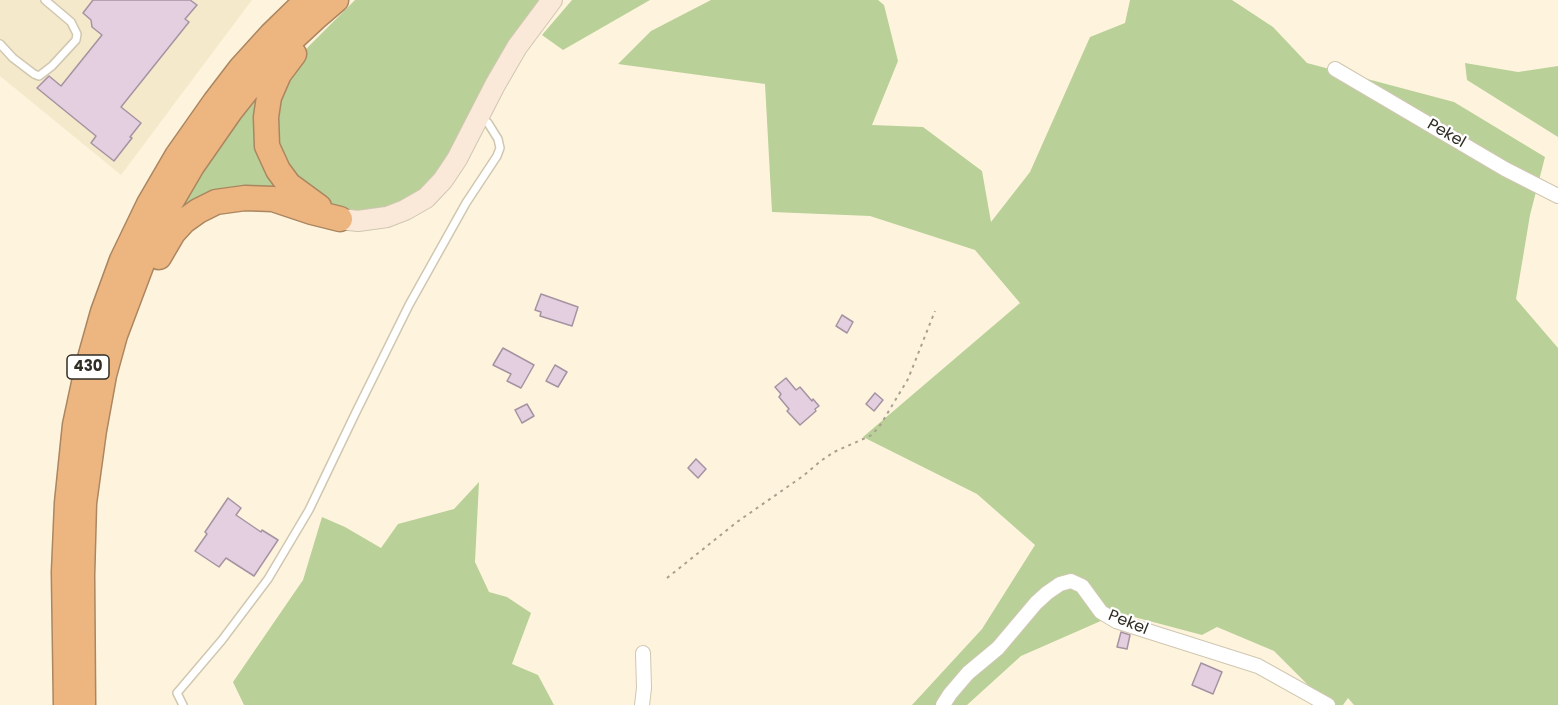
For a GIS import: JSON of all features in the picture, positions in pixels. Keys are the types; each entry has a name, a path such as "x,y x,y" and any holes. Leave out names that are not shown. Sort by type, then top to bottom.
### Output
{"highway":[{"name":"430","path":"66,705 64,572 67,503 75,425 87,369 103,312 122,260 149,204 177,156 241,68 307,0"},
{"name":"430","path":"83,705 84,503 104,375 115,335 141,266 164,214 192,166 258,76 287,44 336,0"},
{"path":"340,219 308,200 289,185 278,170 267,146 266,117 269,97 279,74 292,56 343,0"},
{"path":"115,335 173,232 198,211 216,202 245,198 273,200 340,219"}],"main road":[{"path":"340,219 358,221 387,217 426,198 458,159 517,47 552,0"}],"street":[{"name":"Pekel","path":"1335,69 1505,169 1558,196"},
{"name":"Pekel","path":"943,705 968,673 998,648 1036,603 1060,584 1071,581 1082,586 1101,612 1116,621 1258,666 1328,705"},
{"path":"642,705 644,653"}],"lane":[{"path":"0,44 13,58 34,74 39,76 52,66 76,40 77,34 70,22 45,0"},
{"path":"183,705 177,693 222,640 268,579 309,510 409,305 466,203 497,156 500,148 498,139 488,123 479,117"}],"path":[{"path":"667,578 737,522 822,460 872,435 908,379 935,311"}],"shaded area":[{"path":"0,0 252,0 121,175 0,76"}],"green space":[{"path":"355,0 541,0 525,19 498,63 443,168 424,188 405,202 382,210 353,211 329,205 304,189 280,159 274,99 295,60"},
{"path":"572,0 650,0 563,50 542,35"},
{"path":"711,0 878,0 884,5 898,61 872,125 923,127 982,171 991,222 1030,172 1090,37 1125,23 1130,0 1232,0 1273,27 1307,63 1454,102 1545,157 1530,215 1516,299 1558,348 1558,705 1354,705 1348,698 1343,705 1311,705 1313,690 1274,651 1217,627 1202,635 1119,613 1021,656 967,705 912,705 982,629 1035,545 977,494 863,437 1020,303 975,250 870,216 772,212 765,84 618,64 651,31"},
{"path":"1465,63 1518,72 1558,66 1558,137 1467,80"},
{"path":"270,75 264,93 287,199 170,223 193,183"},
{"path":"479,482 475,562 489,592 507,597 531,613 512,664 538,675 554,705 244,705 233,682 303,580 322,517 345,527 381,548 398,524 454,509"}],"building":[{"path":"93,0 190,0 197,5 185,19 189,22 121,107 141,123 114,161 91,143 96,136 37,88 49,76 61,86 102,35 92,27 91,20 83,13"},
{"path":"541,294 578,307 572,326 540,316 541,312 535,310"},
{"path":"842,315 853,322 847,333 836,326"},
{"path":"503,348 534,365 521,388 507,381 511,374 493,365"},
{"path":"555,365 567,372 558,387 546,381"},
{"path":"786,378 796,390 800,387 819,406 800,425 787,411 789,409 779,397 781,394 775,387"},
{"path":"875,393 883,400 874,411 866,404"},
{"path":"527,404 534,416 522,423 515,410"},
{"path":"696,459 706,469 698,478 688,468"},
{"path":"228,498 241,508 236,515 261,532 262,530 278,540 254,576 226,558 219,567 195,551"},
{"path":"1121,632 1130,635 1127,649 1117,647"},
{"path":"1201,663 1222,672 1213,694 1192,685"}]}
